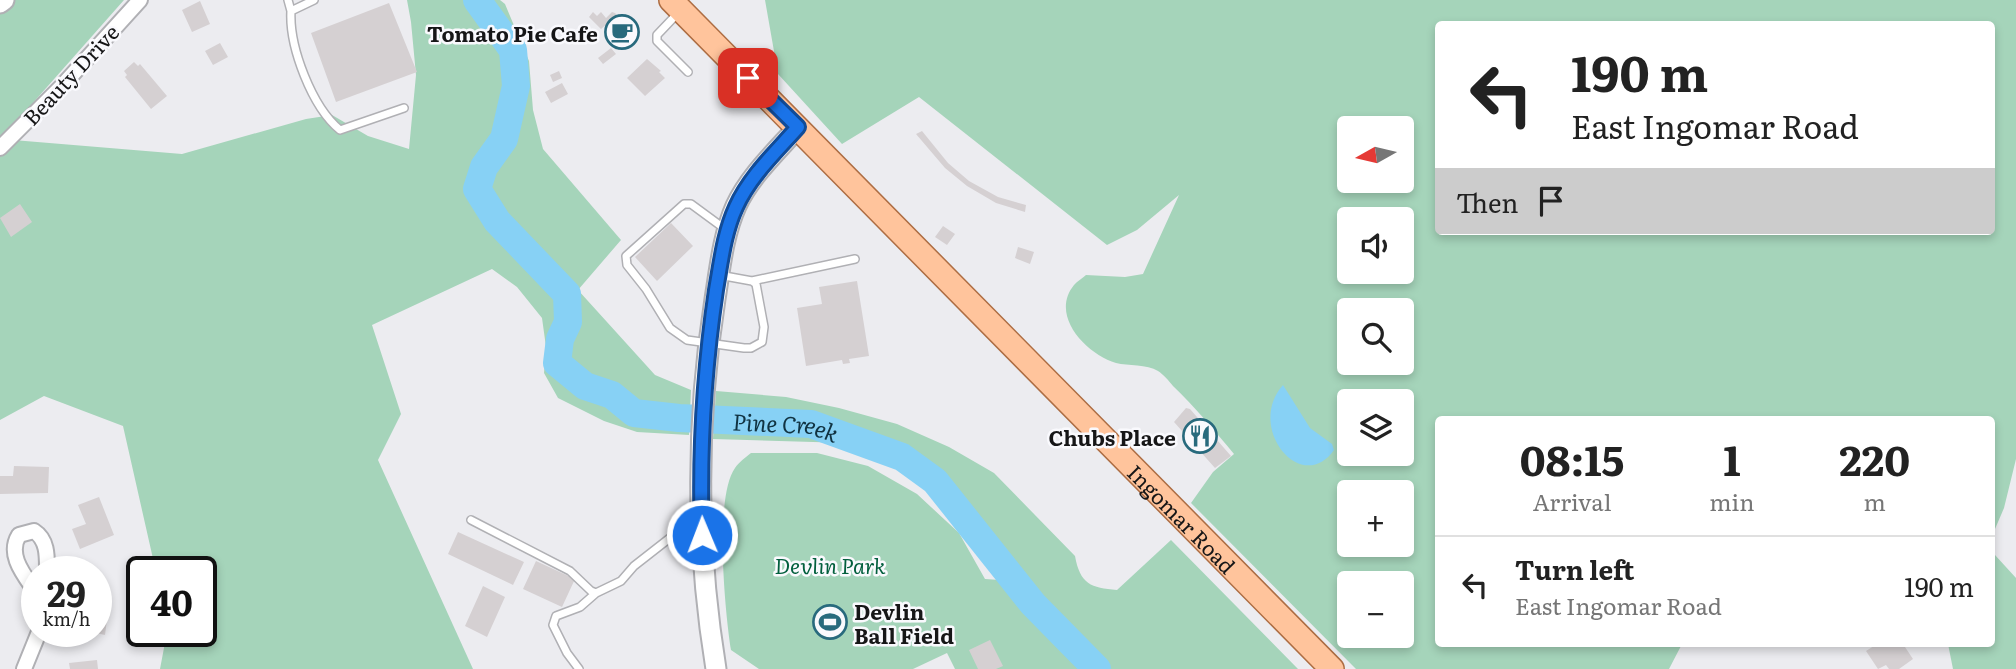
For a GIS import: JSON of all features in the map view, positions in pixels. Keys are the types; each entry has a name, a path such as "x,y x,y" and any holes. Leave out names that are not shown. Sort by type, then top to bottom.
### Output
{"main road":[{"name":"Ingomar Road","path":"676,5 1332,669"}],"street":[{"path":"0,3 4,0"},
{"name":"Beauty Drive","path":"0,148 62,86 140,0"},
{"path":"717,669 707,602 701,513 702,435 708,342 727,231 734,210 745,189 798,127"},
{"path":"21,567 16,559 15,543 19,535 34,531 43,538 46,556"},
{"path":"24,669 34,647"}],"lane":[{"path":"288,0 292,11 290,29 305,78 330,122 340,130 404,108"},
{"path":"292,11 314,0"},
{"path":"676,5 657,35 657,41 688,72"},
{"path":"727,231 691,204 684,204 626,257 627,265 646,289 670,328 687,340 751,348 762,342 764,327 758,287 752,281"},
{"path":"719,275 752,281 855,259"},
{"path":"579,669 567,653 553,625 556,616 580,607 596,593 621,582 634,566 701,513"},
{"path":"471,520 570,571 596,593"}],"green space":[{"path":"0,0 124,0 1,139 182,154 306,119 332,115 368,136 409,149 416,75 407,0 500,0 505,4 529,61 533,110 543,149 621,240 578,290 655,375 691,390 689,435 637,432 604,421 558,398 544,373 546,347 542,318 517,287 492,269 372,325 401,414 378,460 473,669 160,669 164,647 217,647 217,556 152,556 123,426 44,396 0,420"},
{"path":"765,0 2016,0 2016,459 2004,508 1995,529 1995,416 1435,416 1435,647 1680,647 1669,669 1356,669 1191,503 1213,472 1234,454 1160,372 1148,367 1116,363 1105,358 1083,343 1069,321 1067,297 1074,285 1086,275 1125,277 1143,274 1179,195 1137,230 1107,245 919,97 842,144 778,74"},
{"name":"Devlin Park","path":"716,391 786,397 839,408 897,424 949,447 994,473 1075,556 1084,579 1100,588 1117,590 1171,540 1298,669 955,669 947,653 913,669 759,669 731,650 723,556 725,503 729,483 737,466 751,453 817,453 868,466 917,494 959,533 985,579 1000,580 956,505 906,461 847,443 713,439"},
{"path":"1995,555 2016,578 2016,669 1953,669 1949,647 1995,647"}],"water":[{"path":"1283,385 1310,428 1332,444 1334,450 1321,462 1307,465 1294,461 1282,451 1274,437 1270,420 1273,402"}],"building":[{"path":"200,1 210,24 192,32 182,10"},
{"path":"389,3 417,72 336,102 311,33"},
{"name":"Tomato Pie Cafe","path":"593,12 597,16 601,12 606,18 612,12 615,13 636,34 616,50 604,37 612,30 607,24 601,29 589,17"},
{"path":"220,43 228,57 213,65 205,51"},
{"path":"611,48 616,54 603,64 598,58"},
{"path":"647,59 665,78 645,96 627,78"},
{"path":"134,62 138,66 140,64 167,96 151,109 125,77 127,75 124,71"},
{"path":"559,71 562,78 553,82 550,75"},
{"path":"562,83 568,94 551,103 545,92"},
{"path":"922,131 948,163 969,181 998,197 1026,205 1025,212 996,203 967,186 945,168 916,134"},
{"path":"20,204 32,222 11,237 0,218"},
{"path":"671,223 693,246 657,281 635,257"},
{"path":"943,226 955,234 947,245 935,237"},
{"path":"1018,247 1034,252 1030,264 1015,258"},
{"path":"857,281 869,356 849,359 850,363 843,364 842,360 806,366 797,308 822,304 819,287"},
{"name":"Chubs Place","path":"1186,408 1190,409 1231,456 1215,468 1174,422"},
{"path":"14,466 49,467 48,493 0,494 0,476 13,476"},
{"path":"99,497 114,535 80,549 72,529 86,524 78,505"},
{"path":"458,532 524,562 513,585 448,554"},
{"path":"536,561 575,579 562,607 523,589"},
{"path":"483,586 505,597 487,637 465,626"},
{"path":"990,640 1003,666 996,669 978,669 969,650"},
{"path":"1872,647 1905,647 1913,659 1899,669 1889,669 1886,665 1878,669 1866,651"},
{"path":"97,660 98,669 70,669 69,663"}],"waterway":[{"name":"Pine Creek","path":"477,0 513,50 516,86 504,139 484,167 477,189 497,221 567,294 568,322 560,339 557,363 585,386 612,395 634,413 679,418 811,424 902,457 935,481 1033,604 1097,669"}],"place":[{"name":"Tomato Pie Cafe","path":"622,32"},
{"name":"Chubs Place","path":"1200,436"},
{"name":"Devlin Ball Field","path":"830,622"}],"route":[{"path":"702,535 702,435 708,342 725,238 734,210 745,189 798,127 748,78"}]}
